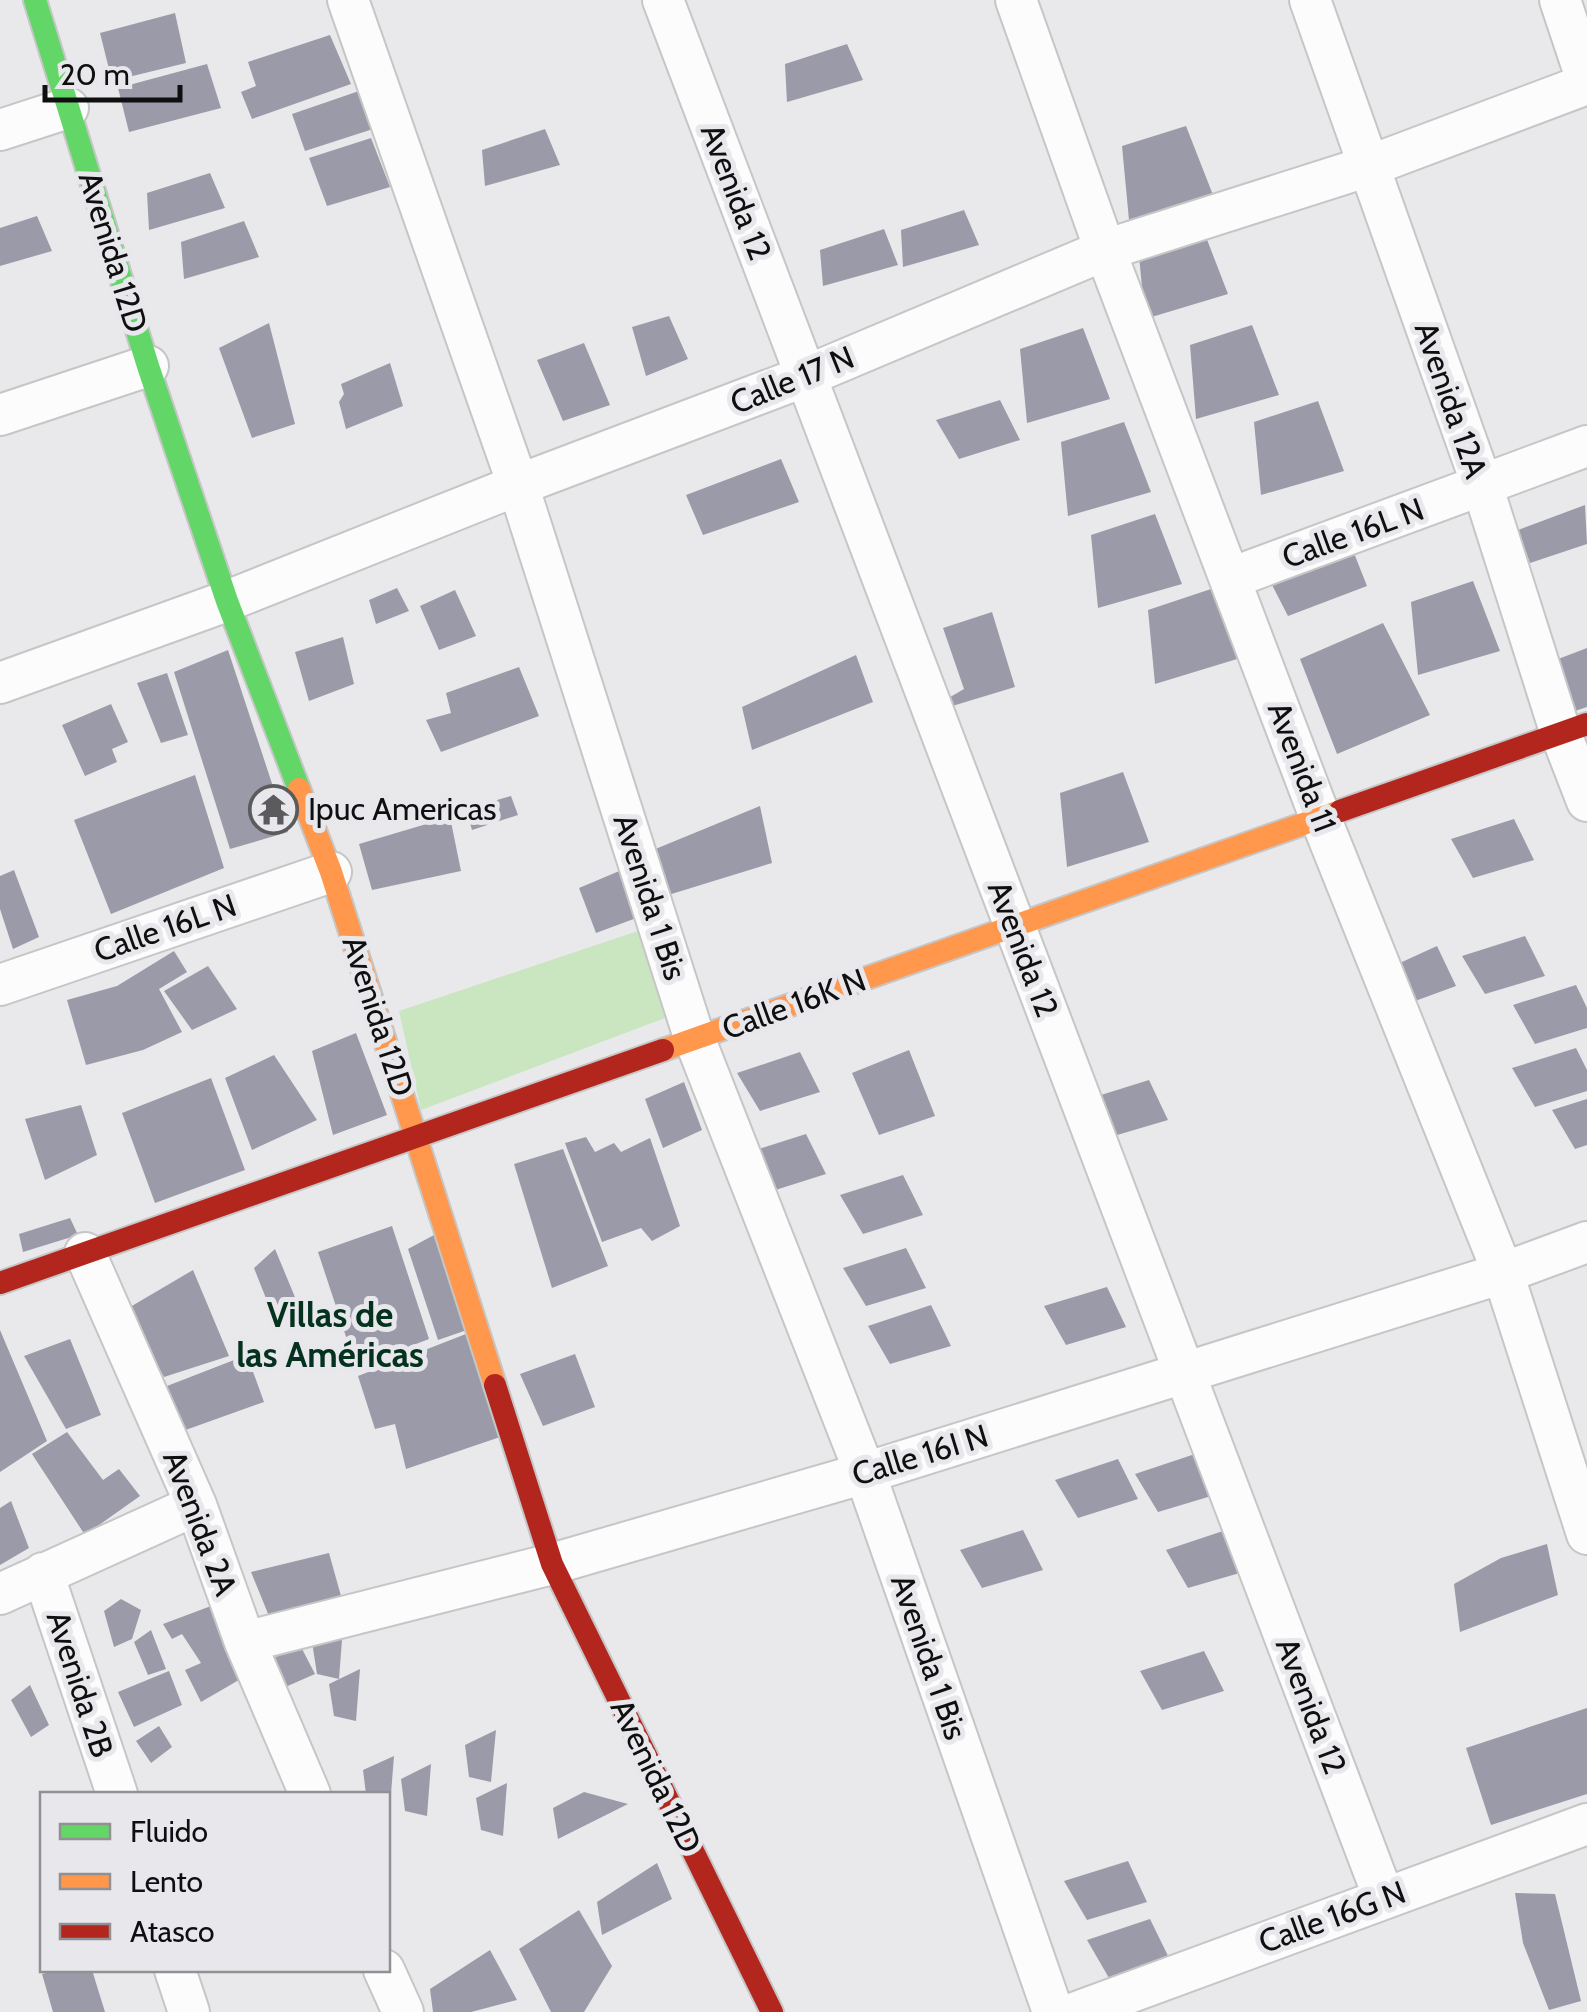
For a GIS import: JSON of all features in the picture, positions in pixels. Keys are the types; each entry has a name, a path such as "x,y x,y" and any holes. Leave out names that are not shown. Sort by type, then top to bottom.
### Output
{"street":[{"name":"Avenida 12D","path":"35,0 226,602 331,872 552,1564 772,2012"},
{"name":"Avenida 1 Bis","path":"348,0 518,484 695,1040 865,1474 1054,2012"},
{"name":"Avenida 12","path":"663,0 1384,1898"},
{"name":"Avenida 11","path":"1016,0 1105,250 1320,817 1503,1272 1587,1534"},
{"name":"Avenida 12A","path":"1310,0 1482,485 1574,729 1587,801"},
{"path":"1560,0 1587,82"},
{"name":"Calle 17 N","path":"0,683 226,602 518,484 806,376 1105,250 1369,166 1587,82"},
{"path":"0,130 68,108"},
{"path":"0,415 148,366"},
{"name":"Calle 16L N","path":"1231,578 1587,446"},
{"name":"Calle 16K N","path":"0,1283 1574,729"},
{"name":"Calle 16L N","path":"0,985 331,872"},
{"name":"Calle 16I N","path":"246,1642 552,1564 865,1474 1587,1242"},
{"name":"Avenida 2A","path":"86,1252 196,1506 246,1642 309,1792"},
{"path":"0,1594 196,1506"},
{"name":"Avenida 2B","path":"43,1573 116,1792"},
{"name":"Calle 16G N","path":"1077,2012 1587,1824"},
{"path":"176,1972 189,2012"},
{"path":"385,1972 403,2012"}],"green space":[{"path":"641,930 665,1018 421,1110 399,1011"}],"building":[{"path":"175,13 186,63 112,81 100,33"},
{"path":"330,35 351,84 252,119 241,92 256,86 248,62"},
{"path":"847,44 863,80 787,102 785,64"},
{"path":"207,64 221,108 129,132 118,88"},
{"path":"359,91 373,129 305,151 292,114"},
{"path":"1186,126 1213,195 1129,220 1122,146"},
{"path":"545,129 560,165 485,186 482,150"},
{"path":"371,138 390,187 327,206 309,158"},
{"path":"210,173 225,208 149,230 147,193"},
{"path":"964,210 979,245 903,267 901,230"},
{"path":"37,216 52,251 0,266 0,228"},
{"path":"244,221 259,257 184,279 181,242"},
{"path":"1201,224 1228,294 1145,319 1138,245"},
{"path":"884,229 898,265 823,286 820,250"},
{"path":"669,316 688,359 646,376 632,327"},
{"path":"269,323 295,424 252,438 219,348"},
{"path":"1252,325 1279,395 1196,419 1190,345"},
{"path":"1083,328 1110,399 1027,423 1020,349"},
{"path":"584,343 610,405 563,421 537,360"},
{"path":"390,363 403,406 346,429 339,402 344,394 341,384"},
{"path":"1000,400 1020,440 959,459 936,420"},
{"path":"1318,401 1344,471 1261,495 1254,422"},
{"path":"1124,422 1151,492 1068,516 1061,442"},
{"path":"781,459 799,502 703,535 686,495"},
{"path":"1585,505 1587,544 1530,563 1518,530"},
{"path":"1155,514 1182,584 1098,608 1091,535"},
{"path":"1350,543 1367,586 1288,616 1269,579"},
{"path":"1473,581 1500,651 1418,675 1411,602"},
{"path":"397,588 409,611 376,624 369,600"},
{"path":"1211,589 1237,659 1155,684 1148,610"},
{"path":"455,590 476,636 439,650 420,606"},
{"path":"992,612 1015,687 949,707 945,700 964,689 943,628"},
{"path":"1383,623 1430,715 1337,754 1300,659"},
{"path":"343,637 354,684 309,701 295,652"},
{"path":"1587,648 1587,707 1572,712 1553,661"},
{"path":"228,650 288,832 230,849 174,672"},
{"path":"856,655 873,702 752,750 742,707"},
{"path":"519,667 539,716 441,752 426,720 451,713 446,693"},
{"path":"167,673 188,735 161,743 137,683"},
{"path":"111,704 128,742 112,749 117,762 85,776 62,725"},
{"path":"1123,772 1149,842 1067,867 1060,793"},
{"path":"195,775 224,868 111,914 74,820"},
{"path":"511,796 518,815 472,830 466,809"},
{"path":"760,806 772,863 665,896 653,850"},
{"path":"450,817 461,871 372,890 359,844"},
{"path":"1514,819 1534,860 1473,878 1451,839"},
{"path":"624,869 639,917 596,933 579,888"},
{"path":"14,870 39,937 13,949 0,909 0,876"},
{"path":"1525,936 1545,976 1485,994 1462,956"},
{"path":"1437,946 1456,986 1407,1004 1391,967"},
{"path":"174,951 187,972 159,989 182,1032 143,1050 86,1065 67,1000 117,986"},
{"path":"208,966 237,1009 192,1030 164,991"},
{"path":"1576,985 1587,1008 1587,1028 1535,1044 1513,1005"},
{"path":"356,1033 387,1115 333,1135 312,1051"},
{"path":"1576,1048 1587,1070 1587,1091 1535,1107 1512,1068"},
{"path":"909,1050 935,1116 879,1135 852,1073"},
{"path":"800,1052 820,1092 760,1111 737,1073"},
{"path":"274,1055 317,1120 252,1150 225,1078"},
{"path":"211,1078 245,1170 155,1203 122,1113"},
{"path":"1149,1080 1168,1120 1107,1138 1085,1100"},
{"path":"684,1082 702,1130 663,1148 645,1099"},
{"path":"1587,1099 1587,1145 1575,1149 1552,1110"},
{"path":"81,1105 97,1155 45,1180 25,1119"},
{"path":"806,1134 826,1174 766,1193 743,1154"},
{"path":"586,1137 595,1152 614,1143 621,1152 650,1138 680,1226 652,1241 641,1228 602,1242 565,1143"},
{"path":"563,1149 608,1266 552,1288 514,1164"},
{"path":"903,1175 923,1215 863,1234 840,1195"},
{"path":"70,1218 78,1235 23,1252 19,1234"},
{"path":"392,1226 429,1339 356,1367 318,1252"},
{"path":"434,1235 467,1330 438,1340 408,1249"},
{"path":"906,1248 926,1288 866,1306 843,1268"},
{"path":"275,1249 297,1302 271,1311 254,1268"},
{"path":"193,1270 229,1356 164,1377 125,1310"},
{"path":"1107,1287 1126,1327 1066,1345 1044,1306"},
{"path":"931,1305 951,1346 890,1364 868,1326"},
{"path":"0,1330 47,1441 0,1472"},
{"path":"471,1332 506,1435 406,1469 395,1424 375,1429 358,1376"},
{"path":"70,1339 101,1415 66,1429 24,1356"},
{"path":"575,1354 595,1407 543,1426 520,1374"},
{"path":"247,1355 264,1402 180,1432 167,1386"},
{"path":"67,1432 103,1480 119,1469 140,1496 85,1535 32,1454"},
{"path":"1198,1453 1218,1494 1158,1512 1135,1474"},
{"path":"1118,1459 1138,1499 1078,1518 1055,1480"},
{"path":"11,1501 29,1548 0,1565 0,1508"},
{"path":"1229,1529 1250,1570 1188,1588 1166,1550"},
{"path":"1023,1530 1043,1570 982,1588 960,1550"},
{"path":"1547,1544 1558,1595 1460,1632 1454,1584 1501,1558"},
{"path":"329,1553 341,1596 271,1621 251,1572"},
{"path":"121,1599 141,1610 132,1639 114,1647 104,1611"},
{"path":"211,1606 244,1677 201,1702 185,1670 201,1663 182,1634 172,1639 163,1624"},
{"path":"343,1627 339,1679 317,1674 312,1642"},
{"path":"151,1630 166,1669 148,1675 134,1642"},
{"path":"300,1645 315,1674 274,1692 270,1660"},
{"path":"1204,1651 1224,1691 1162,1710 1140,1671"},
{"path":"360,1669 356,1721 334,1716 329,1684"},
{"path":"169,1671 182,1705 134,1727 118,1692"},
{"path":"30,1685 49,1725 31,1737 11,1700"},
{"path":"1587,1708 1587,1794 1491,1825 1466,1748"},
{"path":"159,1726 172,1747 151,1763 136,1741"},
{"path":"496,1730 491,1782 469,1777 465,1745"},
{"path":"394,1756 391,1794 366,1792 363,1770"},
{"path":"431,1764 427,1816 405,1811 401,1779"},
{"path":"507,1783 503,1836 481,1830 476,1798"},
{"path":"584,1792 628,1804 558,1839 553,1808"},
{"path":"1128,1861 1147,1902 1087,1920 1064,1881"},
{"path":"657,1863 672,1899 602,1935 597,1902"},
{"path":"1515,1893 1555,1894 1581,2001 1549,2010 1523,1943"},
{"path":"579,1910 612,1966 584,2012 551,2012 519,1949"},
{"path":"1150,1919 1170,1960 1109,1978 1087,1940"},
{"path":"490,1950 517,2000 471,2012 433,2012 430,1989"},
{"path":"93,1972 105,2012 53,2012 42,1974"}],"traffic: fast":[{"path":"35,0 148,366 227,601 299,789"}],"traffic: slow":[{"path":"299,789 331,872 495,1385"},
{"path":"663,1050 1340,811"}],"traffic: jam":[{"path":"1340,811 1587,724"},
{"path":"0,1283 663,1050"},
{"path":"495,1385 552,1564 772,2012"}],"place":[{"name":"Ipuc Americas","path":"273,809"}],"district":[{"name":"Villas de las Américas","path":"330,1335"}]}
